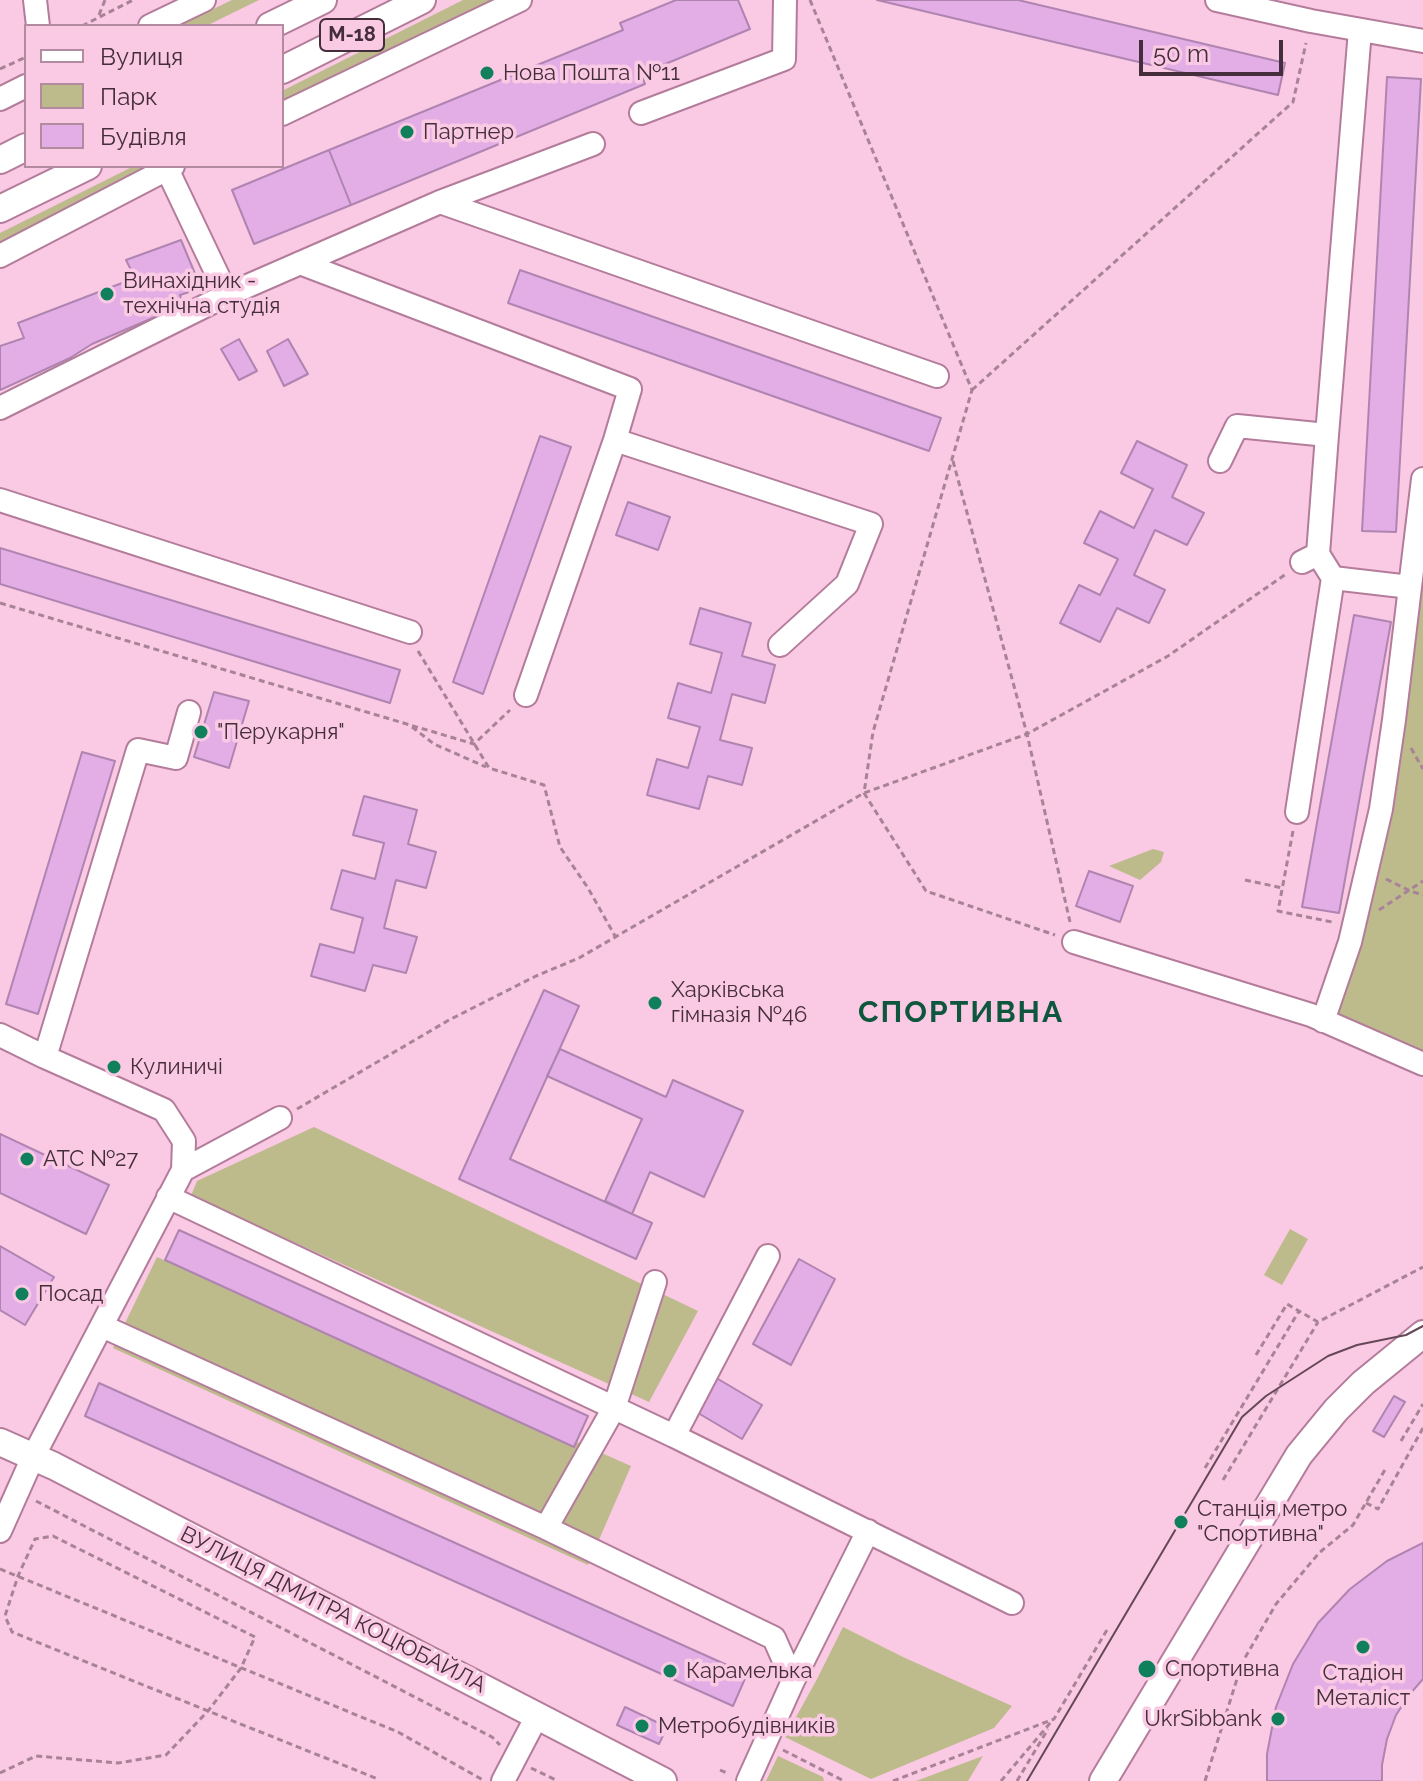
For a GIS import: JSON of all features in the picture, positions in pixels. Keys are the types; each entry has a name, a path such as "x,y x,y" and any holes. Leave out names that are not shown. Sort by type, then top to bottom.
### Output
{"main road":[{"name":"М-18","path":"274,24 323,0"},
{"name":"М-18","path":"284,69 422,0"},
{"path":"0,160 24,148"},
{"path":"0,209 84,168"},
{"path":"1103,1781 1299,1455 1363,1383 1423,1334"},
{"name":"ВУЛИЦЯ ДМИТРА КОЦЮБАЙЛА","path":"0,1442 68,1473 663,1781"}],"street":[{"path":"35,0 38,24"},
{"path":"154,24 204,0"},
{"path":"284,113 520,0"},
{"path":"641,113 784,59 785,0"},
{"path":"1217,0 1423,41"},
{"path":"1360,30 1327,435 1310,558 1333,578 1410,587"},
{"path":"0,99 24,87"},
{"path":"0,408 227,295 440,202 593,144"},
{"path":"0,256 170,168 227,295"},
{"path":"440,202 937,376"},
{"path":"300,263 630,389 526,695"},
{"path":"1220,461 1237,426 1327,435"},
{"path":"615,440 871,524 847,584 780,645"},
{"path":"1323,1021 1354,926 1381,809 1423,479"},
{"path":"0,500 412,638"},
{"path":"1297,812 1333,578"},
{"path":"45,1057 138,750 176,758 189,712"},
{"path":"1074,942 1323,1021 1423,1064"},
{"path":"0,1035 164,1110 184,1141 183,1170 33,1457 0,1531"},
{"path":"183,1170 280,1118"},
{"path":"168,1197 674,1436 1012,1603"},
{"path":"674,1436 768,1256"},
{"path":"546,1528 614,1408 655,1282"},
{"path":"102,1326 546,1528 774,1638 793,1681"},
{"path":"748,1781 793,1681 868,1531"},
{"path":"503,1781 537,1716"}],"path":[{"path":"98,17 105,0"},
{"path":"86,24 133,0"},
{"path":"812,2 972,390"},
{"path":"1074,942 926,891 864,793 873,732 972,390 1293,102 1311,21"},
{"path":"0,69 24,58"},
{"path":"952,459 1027,734 1074,942"},
{"path":"280,1118 449,1020 579,958 864,793 1027,734 1168,656 1310,558"},
{"path":"0,603 474,744"},
{"path":"412,638 489,768"},
{"path":"474,744 526,695"},
{"path":"409,725 434,744 489,768 544,785 560,847 615,936"},
{"path":"1297,812 1278,911 1354,926 1423,881"},
{"path":"1367,870 1423,895"},
{"path":"1245,880 1283,888"},
{"path":"1223,1480 1318,1322 1423,1267"},
{"path":"1256,1355 1287,1304 1318,1322"},
{"path":"1205,1468 1299,1311"},
{"path":"1401,1441 1423,1404"},
{"path":"1366,1503 1378,1509 1423,1428"},
{"path":"1205,1781 1242,1663 1276,1604 1319,1553 1353,1525 1386,1468"},
{"path":"17,1492 492,1737 514,1761 558,1781"},
{"path":"0,1773 36,1756 118,1763 166,1755 208,1711 241,1668 255,1637 53,1536 35,1539 18,1576 5,1616 12,1632 208,1711 378,1779"},
{"path":"0,1569 398,1732 485,1781"},
{"path":"1017,1781 1107,1630"},
{"path":"893,1781 1054,1719"},
{"path":"1001,1781 1054,1719"},
{"path":"766,1741 844,1781"}],"green space":[{"path":"232,0 259,0 210,24 182,24"},
{"path":"463,0 509,0 284,109 284,90"},
{"path":"130,168 163,168 0,247 0,233"},
{"path":"1423,519 1423,1052 1330,1017 1410,650"},
{"path":"1153,849 1164,852 1161,862 1140,880 1109,866"},
{"path":"314,1127 698,1311 649,1402 191,1196 197,1181"},
{"path":"1290,1229 1308,1239 1282,1285 1264,1275"},
{"path":"157,1257 631,1466 588,1565 113,1348"},
{"path":"843,1627 1012,1706 994,1728 871,1779 785,1737"},
{"path":"778,1756 823,1777 824,1781 766,1781"},
{"path":"983,1756 968,1781 916,1781"}],"building":[{"path":"676,0 738,0 750,29 641,74 645,84 351,205 329,150 623,30 620,23"},
{"path":"877,0 1018,0 1285,63 1278,95"},
{"path":"1387,77 1421,79 1396,532 1362,531"},
{"path":"329,150 351,205 254,244 232,190"},
{"path":"181,240 201,288 180,295 183,305 92,344 70,358 0,390 0,346 24,338 18,323 135,278 126,260"},
{"path":"520,270 941,418 929,451 508,303"},
{"path":"239,339 257,371 239,380 221,349"},
{"path":"288,339 308,374 284,386 267,351"},
{"path":"540,436 571,447 483,694 453,682"},
{"path":"1137,441 1187,465 1172,497 1204,513 1187,545 1155,530 1134,575 1165,590 1149,623 1117,608 1100,642 1060,623 1079,585 1100,595 1118,559 1084,543 1100,511 1134,528 1153,489 1121,473"},
{"path":"628,502 670,517 658,550 616,535"},
{"path":"0,548 400,670 390,703 0,584"},
{"path":"700,608 751,623 742,656 775,665 765,703 732,694 720,740 752,748 742,785 708,776 699,809 647,795 657,759 688,768 700,727 668,718 678,683 711,693 722,653 690,644"},
{"path":"1354,615 1391,622 1339,913 1302,907"},
{"path":"214,692 249,701 229,768 194,757"},
{"path":"82,752 115,761 38,1014 6,1004"},
{"path":"364,796 417,810 408,844 436,852 426,888 396,880 384,928 417,937 406,973 373,965 365,991 311,976 320,944 354,953 363,918 331,909 342,870 375,879 384,843 353,835"},
{"path":"1089,871 1133,886 1120,922 1076,906"},
{"path":"544,990 579,1006 510,1159 652,1223 636,1259 459,1179"},
{"path":"560,1049 666,1097 673,1080 743,1111 704,1197 650,1172 632,1214 605,1201 642,1119 547,1076"},
{"name":"АТС №27","path":"0,1134 109,1185 86,1234 0,1193"},
{"path":"179,1230 588,1416 574,1447 165,1260"},
{"name":"Посад","path":"0,1246 54,1277 25,1325 0,1310"},
{"path":"799,1259 835,1279 791,1365 753,1344"},
{"path":"713,1376 762,1405 742,1439 693,1410"},
{"path":"99,1383 747,1674 733,1706 85,1416"},
{"path":"1394,1396 1405,1402 1384,1437 1373,1431"},
{"name":"Стадіон Металіст","path":"1423,1543 1423,1679 1396,1715 1387,1739 1382,1781 1267,1781 1267,1754 1276,1707 1293,1664 1318,1623 1350,1589 1387,1561"},
{"name":"Метробудівників","path":"625,1707 667,1727 659,1744 617,1725"}],"tram line":[{"path":"1027,1781 1242,1417 1266,1396 1328,1356 1357,1345 1406,1335 1423,1326"}],"place":[{"name":"Нова Пошта №11","path":"487,73"},
{"name":"Партнер","path":"407,132"},
{"name":"Винахідник - технічна студія","path":"107,294"},
{"name":"\"Перукарня\"","path":"201,732"},
{"name":"Харківська гімназія №46","path":"655,1003"},
{"name":"Кулиничі","path":"114,1067"},
{"name":"АТС №27","path":"27,1159"},
{"name":"Посад","path":"22,1294"},
{"name":"Станція метро \"Спортивна\"","path":"1181,1522"},
{"name":"Стадіон Металіст","path":"1363,1647"},
{"name":"Спортивна","path":"1147,1669"},
{"name":"Карамелька","path":"670,1671"},
{"name":"UkrSibbank","path":"1278,1719"},
{"name":"Метробудівників","path":"642,1726"}],"district":[{"name":"СПОРТИВНА","path":"961,1013"}]}
